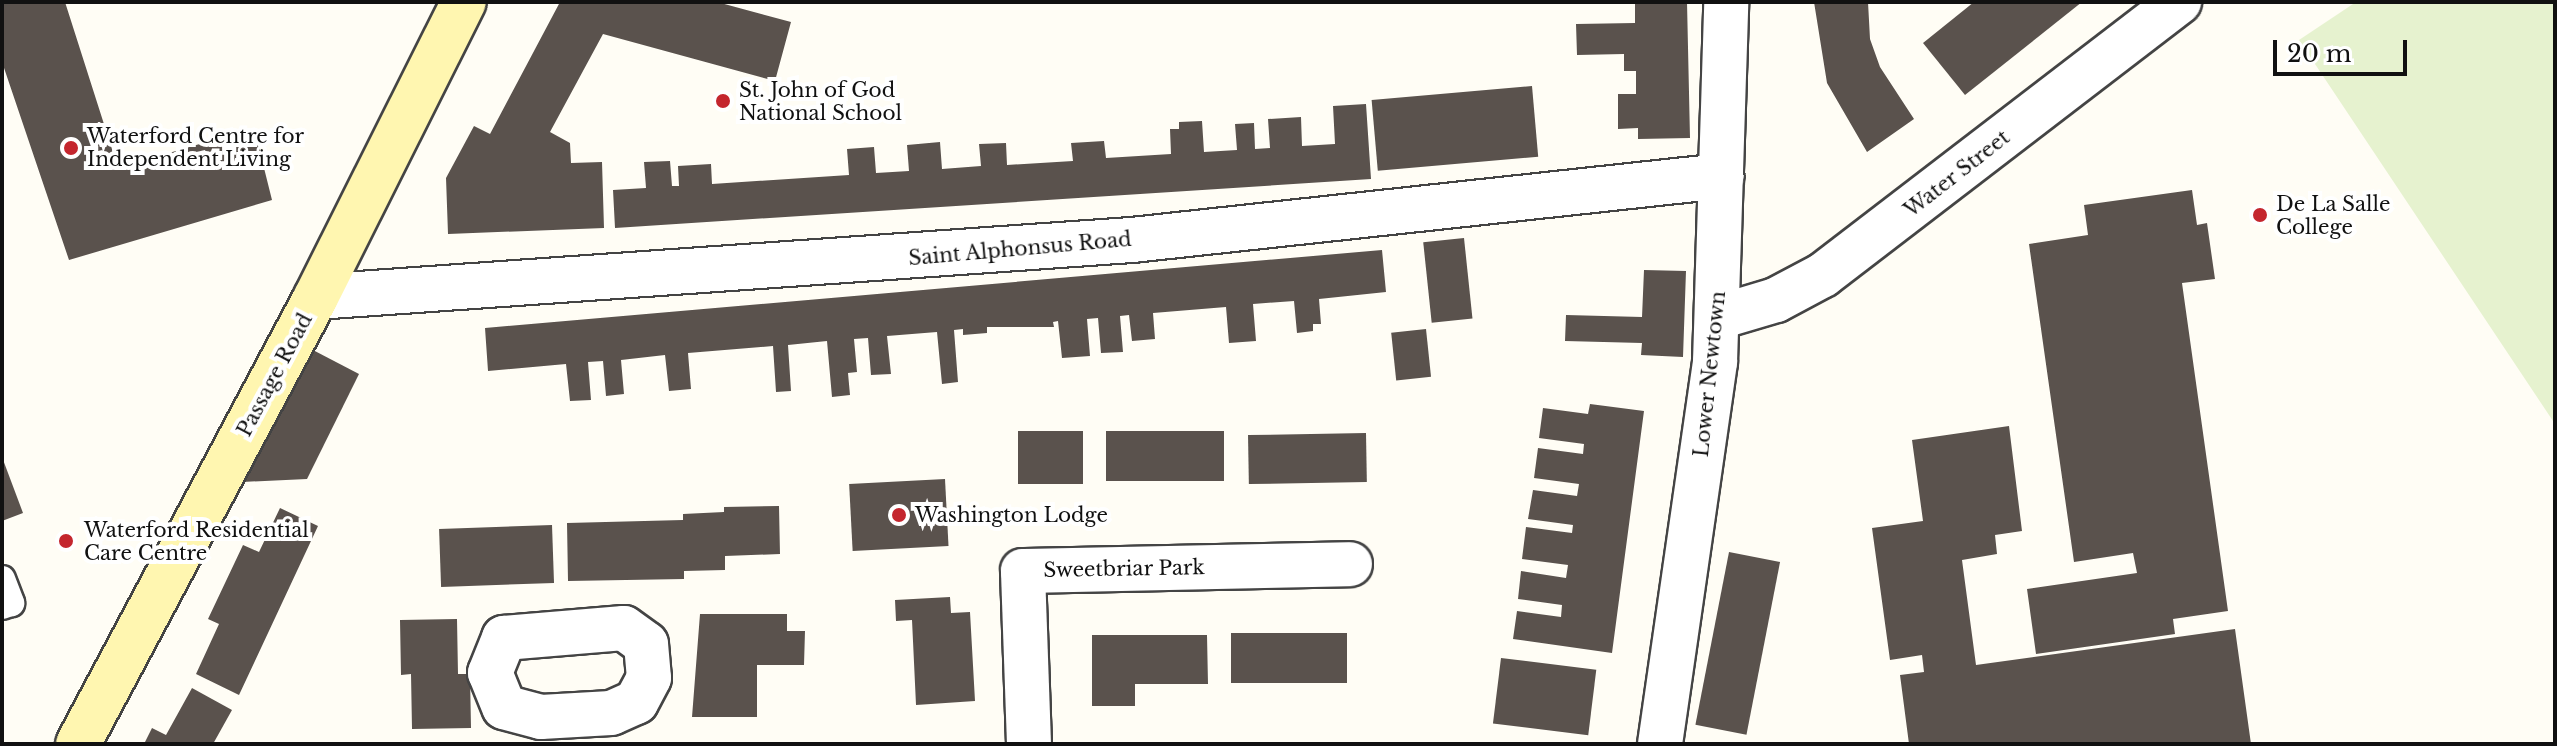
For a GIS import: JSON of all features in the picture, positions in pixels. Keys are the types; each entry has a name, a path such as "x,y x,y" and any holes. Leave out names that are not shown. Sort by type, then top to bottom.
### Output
{"main road":[{"name":"Passage Road","path":"78,744 316,297 464,2"}],"street":[{"name":"Lower Newtown","path":"1660,744 1719,317 1726,2"},
{"name":"Water Street","path":"1719,317 1776,300 1823,275 2179,2"},
{"name":"Saint Alphonsus Road","path":"316,297 1132,240 1722,176"},
{"name":"Sweetbriar Park","path":"1029,744 1023,571 1350,564"}],"lane":[{"path":"2,579 11,603 2,606"}],"green space":[{"path":"2356,2 2555,2 2555,424 2299,40"}],"building":[{"name":"Waterford Centre for Independent Living","path":"2,2 65,2 118,168 254,128 272,200 69,260 2,62"},
{"path":"560,2 717,2 791,22 775,81 603,34 550,132 570,143 571,163 602,162 604,228 448,234 446,178 474,126 490,134"},
{"path":"1635,2 1687,2 1690,138 1638,139 1638,128 1618,129 1618,94 1636,94 1636,71 1624,71 1624,54 1577,55 1576,24 1635,23"},
{"path":"1814,2 1868,2 1870,39 1880,67 1914,119 1867,152 1827,83"},
{"path":"1974,2 2082,2 1965,95 1923,43"},
{"path":"1532,86 1538,157 1378,171 1372,100"},
{"path":"1366,104 1371,179 615,228 613,190 646,188 644,162 670,161 672,186 679,186 678,166 711,164 712,184 849,175 847,149 874,147 876,173 909,171 907,145 940,142 942,169 981,166 979,144 1006,143 1007,165 1073,161 1071,143 1104,141 1106,158 1171,154 1170,129 1179,129 1179,122 1202,121 1204,152 1237,150 1235,124 1254,123 1255,149 1270,148 1268,119 1301,117 1302,146 1335,144 1333,106"},
{"path":"2192,190 2197,225 2207,223 2215,279 2182,283 2228,611 2173,619 2175,634 2036,654 2027,589 2137,573 2133,553 2074,562 2029,244 2088,235 2084,205"},
{"path":"1464,238 1472,319 1432,323 1423,242"},
{"path":"1382,250 1386,292 1319,299 1321,324 1313,324 1313,331 1297,333 1294,301 1253,304 1256,341 1229,343 1226,307 1153,313 1155,339 1132,341 1129,315 1120,316 1123,352 1101,353 1098,318 1087,319 1090,356 1062,358 1058,321 1053,322 1054,327 987,327 987,333 963,335 963,329 954,330 958,382 942,384 937,332 887,336 891,374 871,375 868,338 854,339 857,372 848,373 850,395 832,397 827,341 788,345 791,391 776,392 773,346 688,353 691,389 669,391 665,355 621,360 624,394 606,396 603,361 588,362 591,400 570,401 566,364 488,371 485,328"},
{"path":"1644,270 1686,271 1683,357 1641,355 1642,343 1565,341 1566,315 1642,317"},
{"path":"1426,329 1431,377 1396,380 1391,333"},
{"path":"311,349 359,374 307,479 242,482"},
{"path":"1590,404 1644,411 1612,653 1513,639 1517,611 1561,617 1562,605 1518,599 1521,571 1566,578 1568,565 1522,559 1526,527 1572,533 1573,525 1528,519 1533,490 1577,496 1579,484 1534,478 1538,448 1583,454 1584,444 1539,438 1543,408 1588,414"},
{"path":"2009,426 2022,531 1995,535 1997,554 1962,560 1976,665 2235,629 2251,744 1909,744 1900,675 1924,672 1922,655 1890,660 1872,528 1923,521 1912,440"},
{"path":"1018,431 1083,431 1083,484 1018,484"},
{"path":"1106,431 1224,431 1224,481 1106,481"},
{"path":"1366,433 1367,482 1249,484 1248,435"},
{"path":"2,457 23,513 2,521"},
{"name":"Washington Lodge","path":"945,479 949,546 853,551 849,484"},
{"path":"779,506 780,554 725,556 725,570 684,571 684,579 568,581 567,523 683,520 683,514 724,512 724,507"},
{"path":"280,508 318,526 239,695 196,674 219,624 208,619 243,545 259,552"},
{"path":"552,525 554,583 441,587 439,529"},
{"path":"1729,552 1780,562 1746,735 1695,725"},
{"path":"950,597 951,613 970,612 975,701 916,705 912,620 896,621 895,600"},
{"path":"700,614 787,614 787,631 805,631 804,665 757,665 757,717 692,717"},
{"path":"457,619 458,674 470,674 471,728 412,729 411,674 401,675 400,620"},
{"path":"1231,633 1347,633 1347,683 1231,683"},
{"path":"1092,635 1207,635 1208,684 1135,684 1135,706 1092,706"},
{"path":"1501,658 1596,670 1588,735 1493,724"},
{"path":"192,688 232,710 213,744 144,744 152,728 166,735"}],"place":[{"name":"St. John of God National School","path":"723,101"},
{"name":"Waterford Centre for Independent Living","path":"71,148"},
{"name":"De La Salle College","path":"2260,215"},
{"name":"Washington Lodge","path":"899,515"},
{"name":"Waterford Residential Care Centre","path":"66,541"}]}
